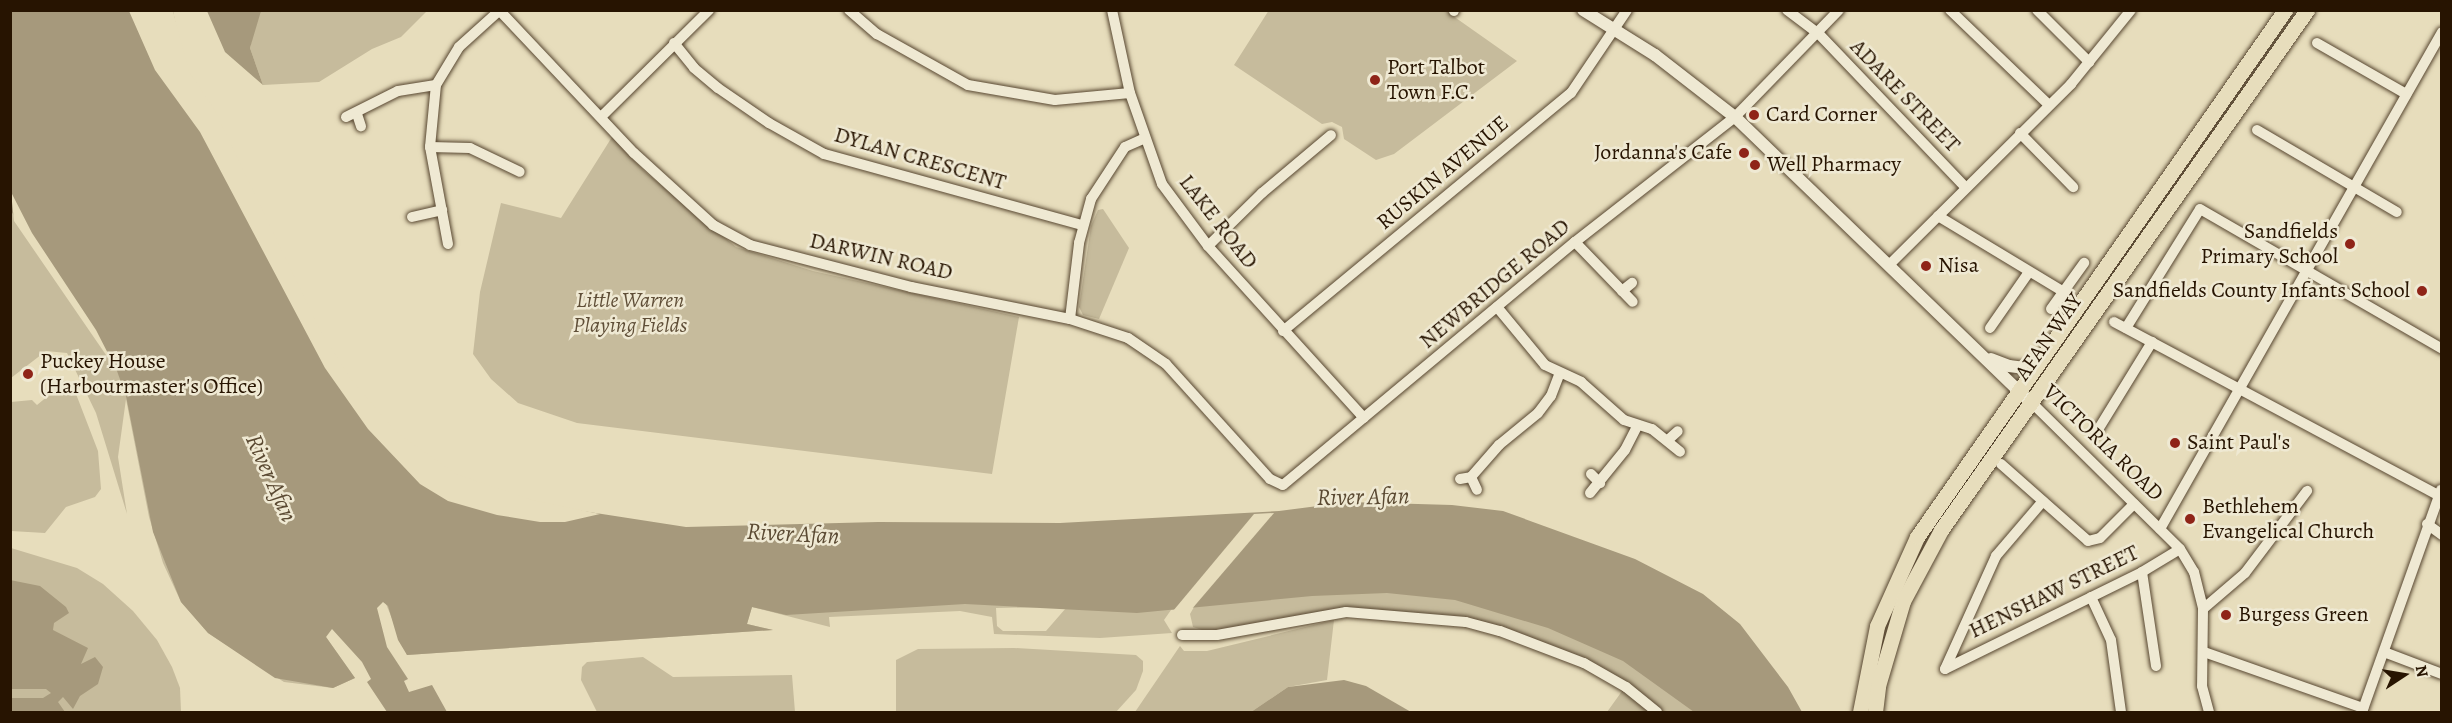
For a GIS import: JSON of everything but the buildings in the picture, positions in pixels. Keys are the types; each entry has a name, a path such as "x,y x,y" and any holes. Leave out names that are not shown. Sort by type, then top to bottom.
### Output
{"main road":[{"name":"AFAN WAY","path":"1860,712 1877,626 1901,567 1928,520 2285,10"},
{"name":"AFAN WAY","path":"1875,712 1891,636 1916,573 2031,402 2307,10"}],"street":[{"path":"602,116 709,10"},
{"path":"849,10 877,34 968,85 1055,100 1130,93"},
{"name":"LAKE ROAD","path":"1112,10 1130,93 1143,139 1162,183 1208,246 1364,418"},
{"name":"VICTORIA ROAD","path":"1583,10 1614,32 1655,55 1736,117 1985,356 2180,549 2194,572 2203,609 2202,686 2209,712"},
{"name":"RUSKIN AVENUE","path":"1283,331 1571,93 1627,10"},
{"name":"ADARE STREET","path":"1787,10 1818,33 1965,187"},
{"name":"NEWBRIDGE ROAD","path":"1283,485 1575,242 1736,117 1839,10"},
{"path":"1950,10 2049,105"},
{"path":"2037,10 2089,62"},
{"path":"1889,265 2049,105 2089,62 2131,10"},
{"path":"448,244 430,147 436,85 459,47 500,11"},
{"name":"DARWIN ROAD","path":"500,11 602,116 634,153 713,225 750,245 911,287 1070,319 1128,338 1166,364 1270,479 1283,485"},
{"path":"2160,529 2442,32"},
{"name":"DYLAN CRESCENT","path":"674,43 694,68 718,88 769,123 824,154 1082,225"},
{"path":"2317,43 2406,94"},
{"path":"346,117 357,114 398,91 436,85"},
{"path":"357,114 361,126"},
{"path":"2257,130 2397,212"},
{"path":"2020,133 2073,187"},
{"path":"1208,246 1262,193 1332,135"},
{"path":"1070,319 1082,225 1096,188 1125,147 1143,139"},
{"path":"430,147 470,148 507,162 520,172"},
{"path":"507,162 512,152"},
{"path":"2126,328 2200,209 2442,349"},
{"path":"412,217 442,210"},
{"path":"1938,216 2029,273 2064,292"},
{"path":"1575,242 1633,302"},
{"path":"2051,309 2084,263"},
{"path":"1990,328 2029,273"},
{"path":"1622,291 1632,283"},
{"path":"1497,307 1545,365 1581,382 1624,420 1652,429 1680,452"},
{"path":"2114,322 2240,390 2440,492 2362,710 2204,652"},
{"path":"2096,433 2152,342"},
{"path":"1985,356 2009,366 2033,369"},
{"path":"1477,490 1465,478 1499,445 1538,413 1551,396 1560,373"},
{"path":"1590,493 1625,450 1637,426"},
{"path":"1668,440 1678,431"},
{"path":"2001,464 2088,541 2100,538 2134,504"},
{"path":"1591,474 1600,483"},
{"path":"2203,609 2245,573 2307,491"},
{"name":"HENSHAW STREET","path":"2043,501 1996,556 1945,669 2142,572 2180,549"},
{"path":"2427,524 2442,535"},
{"path":"2142,572 2156,666"},
{"path":"2091,597 2111,640 2121,712"},
{"path":"1182,635 1217,635 1346,612 1466,622 1510,634 1584,663 1626,687 1657,712"},
{"path":"2384,652 2442,674"}],"green space":[{"name":"Port Talbot Town F.C.","path":"1269,10 1446,11 1517,61 1394,154 1376,160 1344,139 1342,127 1332,122 1322,124 1234,65"},
{"path":"258,11 427,11 401,37 372,49 319,82 263,85 250,48"},
{"name":"Little Warren Playing Fields","path":"612,137 644,171 736,247 813,271 1019,317 992,474 577,423 518,403 491,379 473,354 480,292 501,203 561,218"},
{"path":"10,157 327,631 326,637 355,678 333,688 284,682 208,633 181,602 163,563 149,517 126,399 118,457 127,514 96,413 67,353 46,351 11,378"},
{"path":"1103,209 1129,248 1099,319 1083,315 1079,307 1091,226 1098,210"},
{"path":"55,380 69,382 76,394 98,451 101,489 95,497 66,507 45,533 11,531 11,402 32,400 37,405 60,386"},
{"path":"1406,529 1720,712 1607,712 1625,687 1500,631 1346,612 1217,635 1193,627 1190,614 1194,607 1171,610 1164,620 1172,633 1100,638 994,634 992,617 960,611 829,617 830,627 752,607 747,624 773,630 407,655 386,604","holes":["996,608 1066,608 1046,631 1003,631 997,626"]},
{"path":"11,548 77,568 103,584 133,611 157,640 172,667 180,688 181,712 11,712"},
{"path":"1334,620 1327,680 1288,687 1251,712 1135,712 1180,646 1184,651 1207,651"},
{"path":"1014,648 1136,655 1143,661 1143,671 1136,690 1116,712 896,712 896,660 918,649"},
{"path":"643,657 673,677 792,675 795,712 597,712 581,680 582,667 587,662"}],"water":[{"name":"River Afan","path":"10,11 173,11 186,74 317,329 347,380 394,435 455,477 531,503 686,527 878,522 1060,523 1279,511 1349,502 1452,505 1503,511 1635,559 1703,594 1740,624 1788,687 1802,712 1694,712 1623,661 1548,628 1455,600 1387,593 1312,596 1137,613 965,604 786,615 752,607 747,624 773,630 407,655 398,640 388,606 383,602 377,608 387,647 408,679 404,681 409,692 432,685 447,712 387,712 367,682 371,679 362,662 332,629 326,637 355,678 333,688 275,678 208,633 181,602 153,532 126,396 117,371 11,211"},
{"path":"207,11 261,11 250,48 263,85 225,52"},
{"path":"10,580 40,586 66,607 69,613 54,623 53,630 88,648 81,664 95,657 103,667 98,684 80,696 73,709 63,697 58,702 65,712 11,712 11,698 43,698 51,693 46,689 11,689"},
{"path":"1344,680 1366,686 1411,712 1251,712 1288,687"}],"pier":[{"path":"129,11 173,11 189,72 213,107 319,328 350,378 396,432 456,474 532,500 600,514 565,522 540,522 497,515 448,501 420,484 368,429 325,368 200,132 155,70"},
{"path":"11,192 32,233 96,330 117,371 14,221"},
{"path":"1274,513 1191,610 1173,611 1254,514"}],"place":[{"name":"Port Talbot Town F.C.","path":"1375,80"},
{"name":"Card Corner","path":"1754,115"},
{"name":"Jordanna's Cafe","path":"1744,153"},
{"name":"Well Pharmacy","path":"1755,165"},
{"name":"Sandfields Primary School","path":"2350,244"},
{"name":"Nisa","path":"1926,266"},
{"name":"Sandfields County Infants School","path":"2422,291"},
{"name":"Puckey House (Harbourmaster's Office)","path":"28,374"},
{"name":"Saint Paul's","path":"2175,443"},
{"name":"Bethlehem Evangelical Church","path":"2190,519"},
{"name":"Burgess Green","path":"2226,615"}]}
